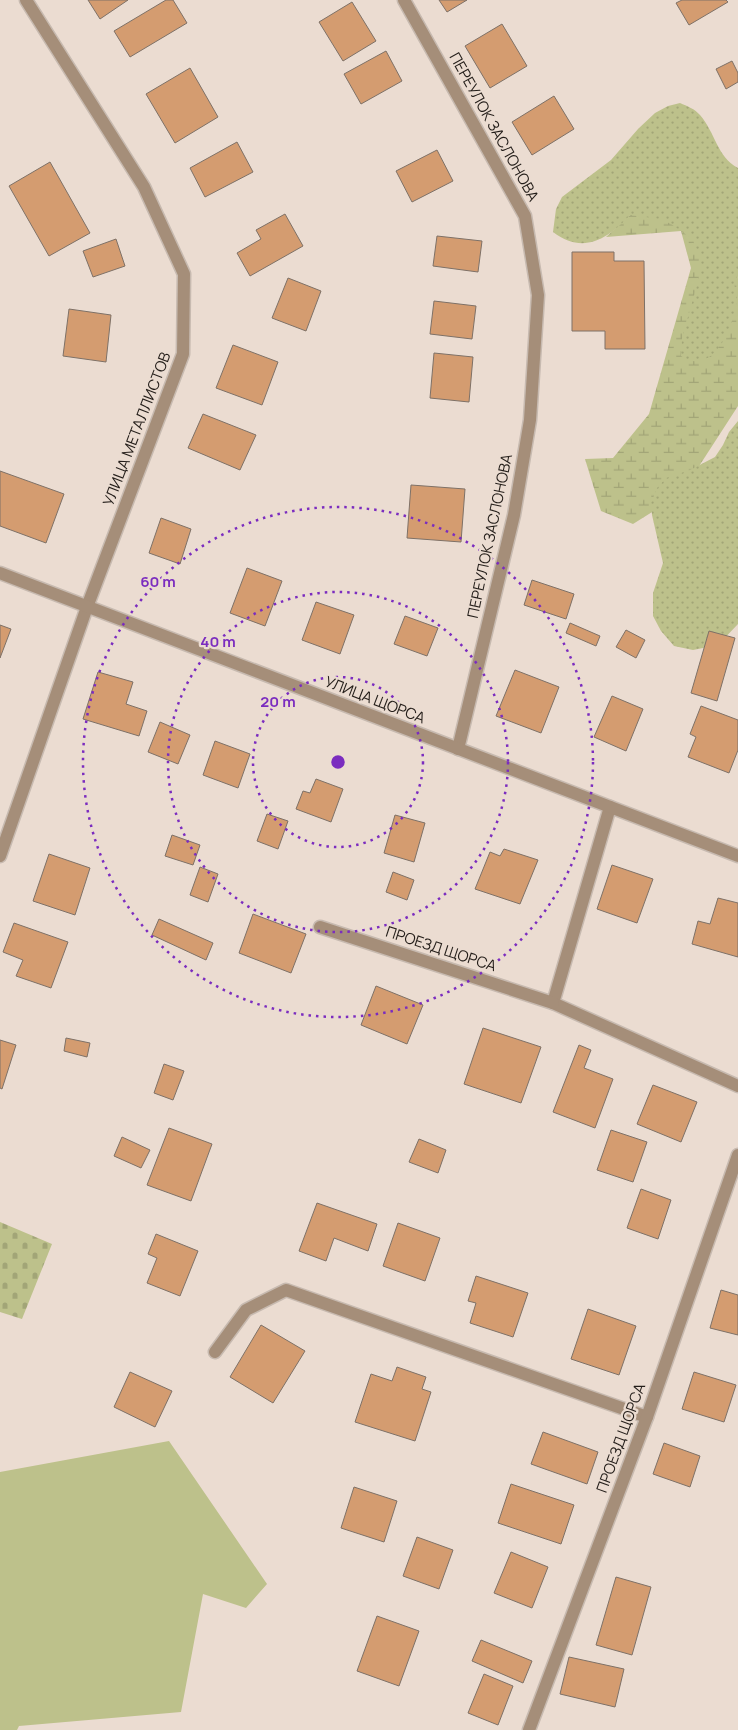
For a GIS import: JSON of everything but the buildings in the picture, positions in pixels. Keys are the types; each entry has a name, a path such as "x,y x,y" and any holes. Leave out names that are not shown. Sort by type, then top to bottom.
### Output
{"street":[{"name":"УЛИЦА МЕТАЛЛИСТОВ","path":"0,856 87,606 183,354 184,274 144,187 26,0"},
{"name":"ПЕРЕУЛОК ЗАСЛОНОВА","path":"404,0 525,216 538,294 530,420 514,515 458,749"},
{"name":"УЛИЦА ЩОРСА","path":"0,573 738,856"},
{"path":"553,1002 610,807"},
{"name":"ПРОЕЗД ЩОРСА","path":"320,927 553,1002 738,1086"},
{"name":"ПРОЕЗД ЩОРСА","path":"529,1730 647,1417 738,1154"},
{"path":"215,1352 246,1310 286,1290 647,1417"}],"green space":[{"path":"680,103 693,109 700,115 725,157 738,168 738,274 734,284 737,295 736,308 724,340 718,349 702,361 691,361 681,356 682,338 697,285 701,258 691,238 660,219 630,215 622,224 604,237 585,243 564,239 553,232 556,209 562,197 611,160 655,113 668,106"},
{"path":"667,196 738,252 738,406 681,494 633,524 601,511 585,459 613,458 649,414 691,268 681,231 606,237 634,211"},
{"path":"738,421 738,624 718,645 693,650 674,646 661,631 653,616 653,593 663,563 651,503 657,488 666,478 690,470 715,457 729,432"},
{"path":"0,1222 52,1244 22,1319 0,1312"},
{"path":"169,1441 267,1584 246,1608 203,1594 181,1712 19,1726 17,1730 0,1730 0,1472"}]}
